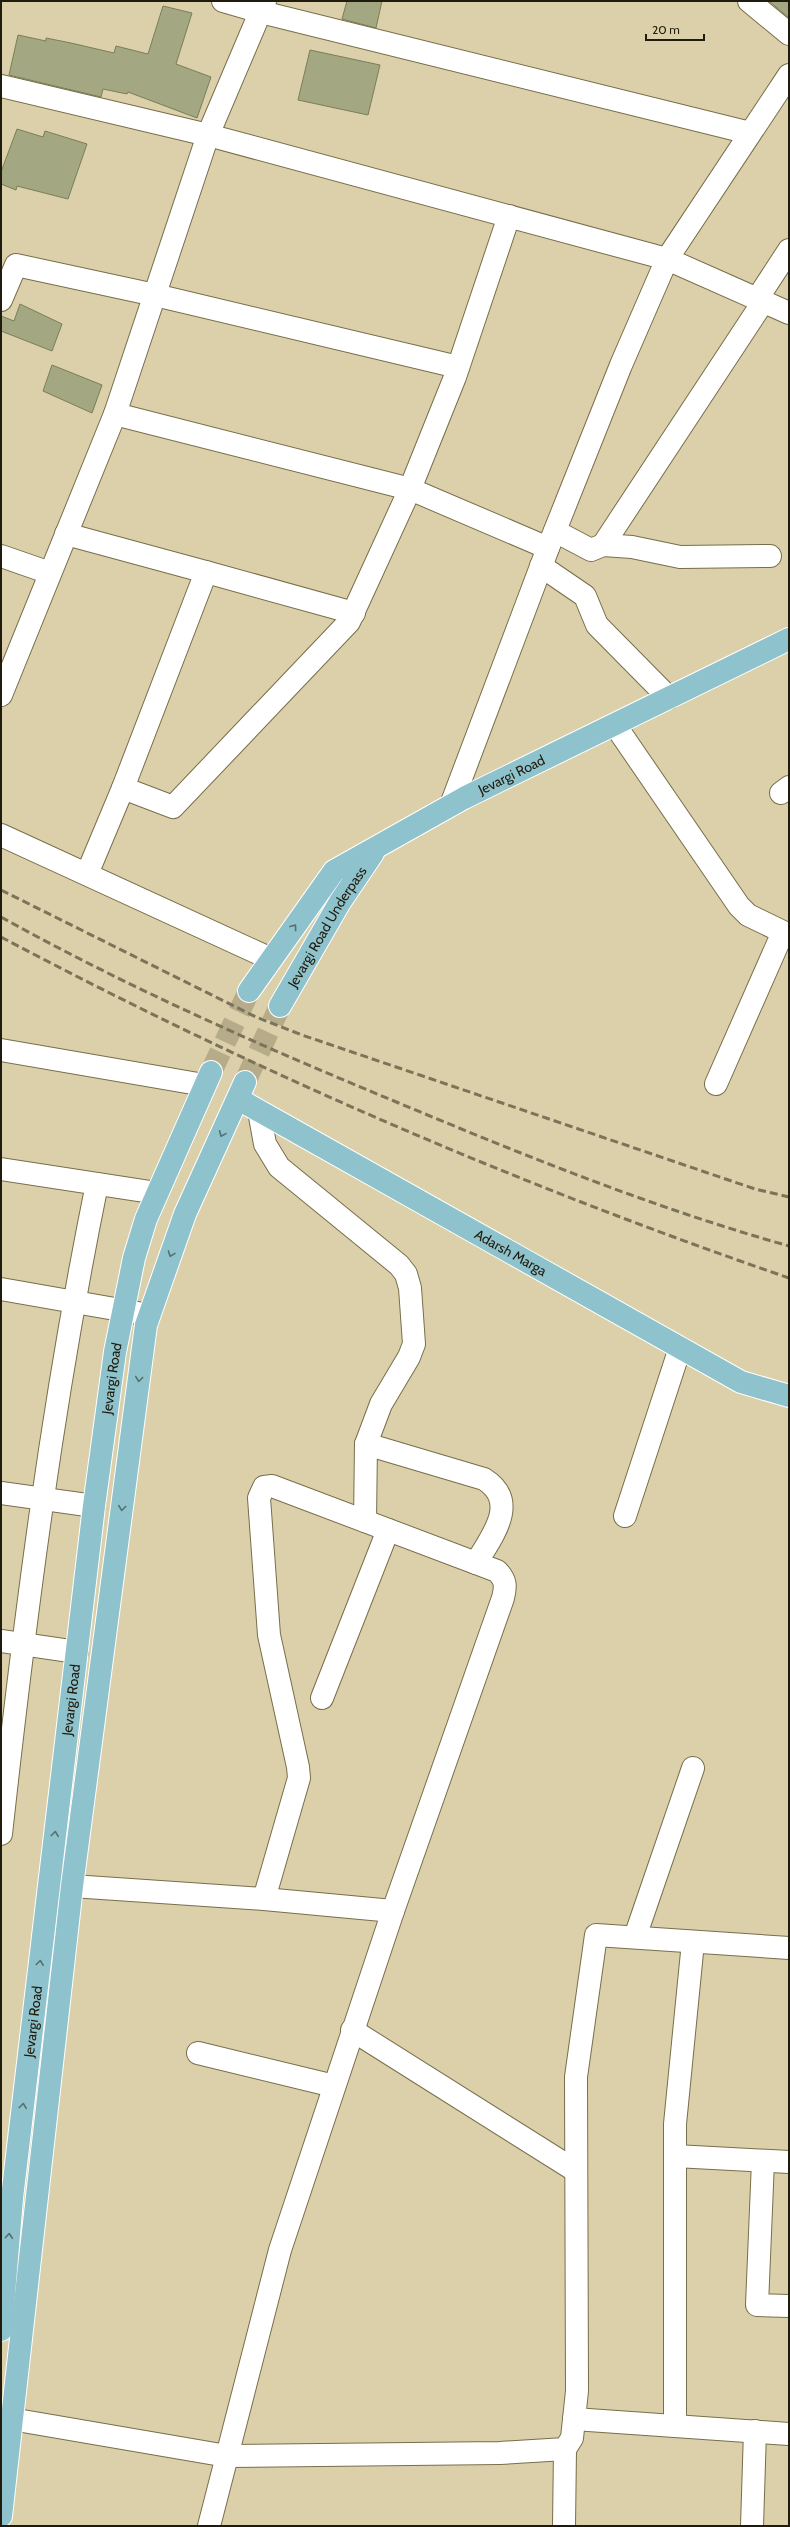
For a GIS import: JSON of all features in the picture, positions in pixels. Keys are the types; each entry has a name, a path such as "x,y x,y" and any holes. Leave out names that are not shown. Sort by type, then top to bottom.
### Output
{"main road":[{"name":"Jevargi Road","path":"271,959 334,871 376,849 451,805 789,639"},
{"name":"Jevargi Road Underpass","path":"280,1006 340,902 376,849"},
{"path":"249,991 271,959"},
{"name":"Jevargi Road","path":"1,2330 6,2197 77,1652 110,1382 122,1311 134,1258 146,1218 207,1078"},
{"name":"Adarsh Marga","path":"149,1315 185,1214 241,1090 259,1111 680,1348 741,1382 789,1396"},
{"path":"1,2516 72,1886 146,1325 149,1315"}],"street":[{"path":"224,1 263,7 750,133"},
{"path":"749,1 789,34"},
{"path":"1,695 114,414 208,135 263,7"},
{"path":"451,805 548,548 621,365 667,259 789,75"},
{"path":"1,86 208,135 667,259 789,313"},
{"path":"123,788 173,807 349,622 410,489 458,367 509,216"},
{"path":"114,414 410,489 548,548 591,550 603,544 760,300 789,250"},
{"path":"1,300 8,262 155,295 458,367"},
{"path":"66,534 354,613"},
{"path":"603,544 632,547 680,557 770,556"},
{"path":"548,548 585,596 597,625 669,698"},
{"path":"1,556 50,573"},
{"path":"87,874 123,788 206,572"},
{"path":"615,725 739,906 748,915 786,932 716,1084"},
{"path":"1,835 271,959"},
{"path":"1,1050 207,1078"},
{"path":"259,1111 266,1144 279,1168 399,1265 406,1274 410,1288 414,1344 409,1357 381,1404 366,1444 365,1521"},
{"path":"1,1169 157,1193"},
{"path":"1,1834 12,1643 43,1498 73,1302 97,1184"},
{"path":"1,1288 149,1315"},
{"path":"625,1516 680,1348"},
{"path":"366,1444 484,1479 496,1486 502,1498 501,1516 494,1534 476,1563"},
{"path":"209,2526 280,2250 352,2030 506,1587 504,1578 497,1571 278,1488 264,1487 261,1490 260,1512 269,1635 298,1767 299,1778 264,1899"},
{"path":"1,1493 94,1506"},
{"path":"322,1698 388,1530"},
{"path":"12,1643 77,1652"},
{"path":"635,1937 693,1768"},
{"path":"72,1886 264,1899 393,1911"},
{"path":"564,2526 565,2449 572,2438 577,2391 576,2077 596,1935 789,1948"},
{"path":"675,2426 675,2124 693,1942"},
{"path":"352,2030 576,2171"},
{"path":"198,2052 334,2086"},
{"path":"675,2156 789,2162"},
{"path":"763,2161 757,2305 789,2306"},
{"path":"11,2419 227,2456 500,2453 565,2449"},
{"path":"574,2419 789,2434"},
{"path":"752,2526 755,2431"}],"building":[{"path":"347,1 382,1 376,28 342,19"},
{"path":"769,1 789,1 789,18"},
{"path":"163,6 192,13 176,64 211,77 197,118 128,92 127,94 103,89 101,97 9,75 18,35 46,41 46,38 114,53 116,46 148,54"},
{"path":"310,50 380,65 368,115 298,100"},
{"path":"17,129 43,137 45,131 87,144 68,199 17,186 16,190 1,184 1,172"},
{"path":"20,304 62,324 52,351 1,331 1,316 14,321"},
{"path":"52,365 102,385 92,413 43,391"}],"tunnel":[{"path":"211,1072 249,991"},
{"path":"245,1082 280,1006"}],"railway":[{"path":"1,890 256,1017 302,1035 755,1189 789,1197"},
{"path":"1,917 97,968 195,1015 344,1080 589,1180 688,1215 789,1246"},
{"path":"1,937 193,1034 388,1123 487,1165 587,1204 789,1278"}]}
